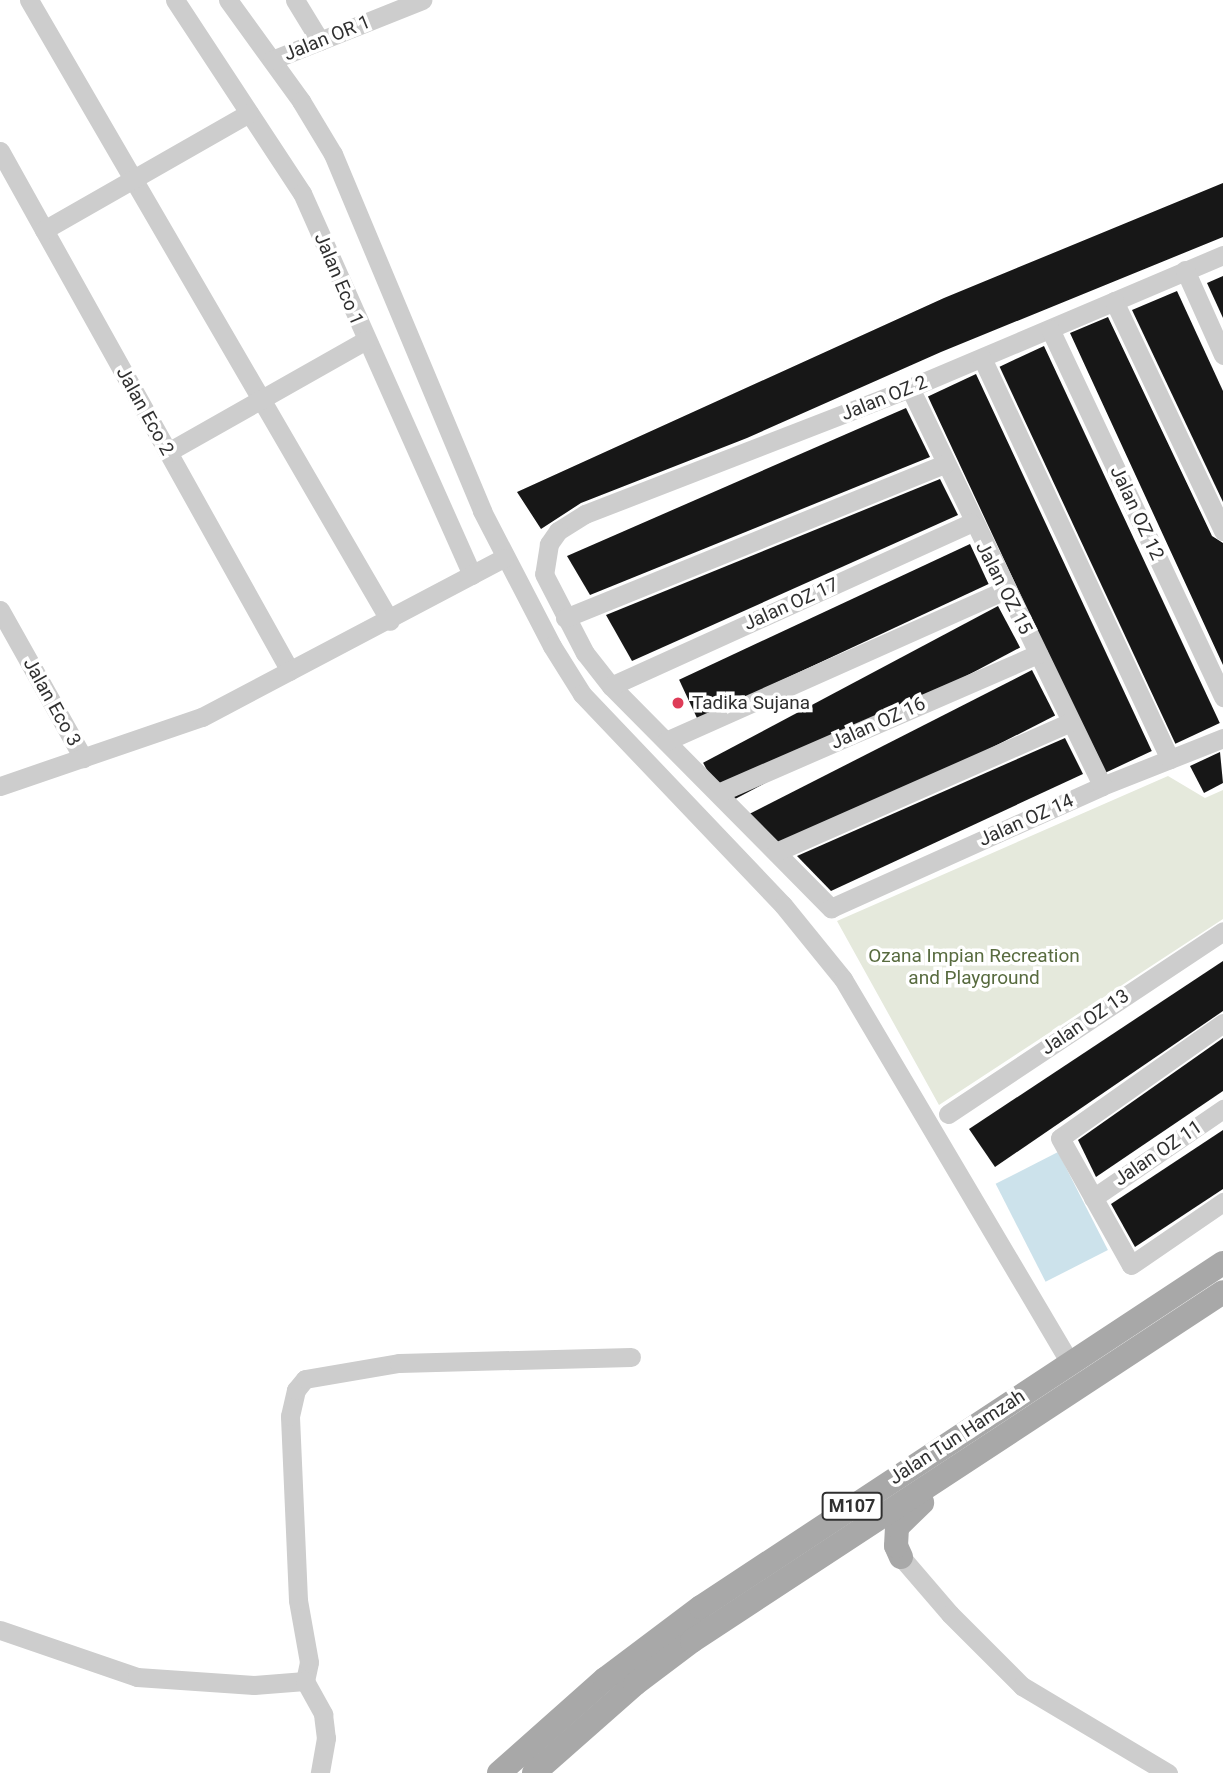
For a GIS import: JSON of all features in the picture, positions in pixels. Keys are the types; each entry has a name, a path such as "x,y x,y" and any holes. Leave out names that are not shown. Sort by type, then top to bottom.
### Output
{"main road":[{"name":"Jalan Tun Hamzah","path":"499,1773 670,1629 1223,1264"},
{"name":"Jalan Tun Hamzah","path":"534,1773 635,1684 726,1618 1223,1292"},
{"path":"901,1557 894,1535 902,1518 1062,1396"},
{"path":"726,1618 859,1543 877,1543 901,1557"},
{"path":"549,1773 635,1684"}],"street":[{"path":"29,0 390,621"},
{"name":"Jalan Eco 1","path":"175,0 302,193 472,575"},
{"path":"228,0 272,60 333,154 504,558 582,694 783,905 844,979 1070,1363"},
{"path":"295,0 320,41"},
{"path":"368,0 379,17"},
{"name":"Jalan OR 1","path":"272,60 422,0"},
{"path":"44,230 249,113"},
{"name":"Jalan Eco 2","path":"0,151 290,671"},
{"name":"Jalan OZ 2","path":"565,618 544,574 549,544 558,531 584,514 910,388 1223,255"},
{"path":"1185,271 1223,355"},
{"path":"1114,301 1223,531"},
{"name":"Jalan OZ 12","path":"1050,329 1223,697"},
{"path":"168,453 366,341"},
{"path":"982,358 1170,759"},
{"name":"Jalan OZ 15","path":"910,388 971,523 1102,786"},
{"path":"945,464 565,618 611,686 776,852 1071,722"},
{"name":"Jalan OZ 17","path":"611,686 971,523"},
{"path":"0,786 202,716 390,621 504,558"},
{"path":"666,741 1005,590"},
{"name":"Jalan Eco 3","path":"0,610 83,758"},
{"name":"Jalan OZ 16","path":"718,793 1038,654"},
{"name":"Jalan OZ 14","path":"776,852 831,908 1102,786 1223,738"},
{"name":"Jalan OZ 13","path":"948,1114 1223,931"},
{"path":"1223,1023 1060,1138 1130,1265 1223,1202"},
{"name":"Jalan OZ 11","path":"1093,1198 1223,1109"},
{"path":"320,1773 326,1738 323,1714 305,1681 309,1662 297,1587 290,1416 296,1390 305,1379 399,1363 631,1357"},
{"path":"901,1557 950,1614 1022,1686 1168,1773"},
{"path":"0,1630 137,1677 281,1685 305,1681"}],"green space":[{"name":"Ozana Impian Recreation and Playground","path":"1168,776 1205,798 1223,790 1223,919 939,1105 837,921"}],"water":[{"path":"1058,1152 1108,1250 1046,1282 996,1184"}],"building":[{"path":"1223,183 1223,237 941,352 747,438 581,503 541,529 517,492 944,298"},
{"path":"1223,276 1223,318 1207,283"},
{"path":"1177,291 1223,391 1223,502 1132,310"},
{"path":"1108,317 1212,536 1223,543 1223,665 1070,333"},
{"path":"1044,346 1220,723 1175,744 1000,367"},
{"path":"976,374 1152,751 1104,773 928,396"},
{"path":"906,408 930,457 590,595 567,556"},
{"path":"940,479 958,515 632,661 606,615"},
{"path":"970,544 989,584 698,720 679,680"},
{"path":"998,606 1020,647 725,804 703,763"},
{"path":"1032,670 1055,715 771,860 748,815"},
{"path":"1065,738 1083,774 831,891 797,856"},
{"path":"1220,752 1223,783 1204,793 1190,766"},
{"path":"1223,961 1223,1011 995,1167 969,1129"},
{"path":"1223,1038 1223,1091 1096,1177 1078,1140"},
{"path":"1223,1130 1223,1189 1135,1247 1111,1204"}],"place":[{"name":"Tadika Sujana","path":"678,703"}]}
